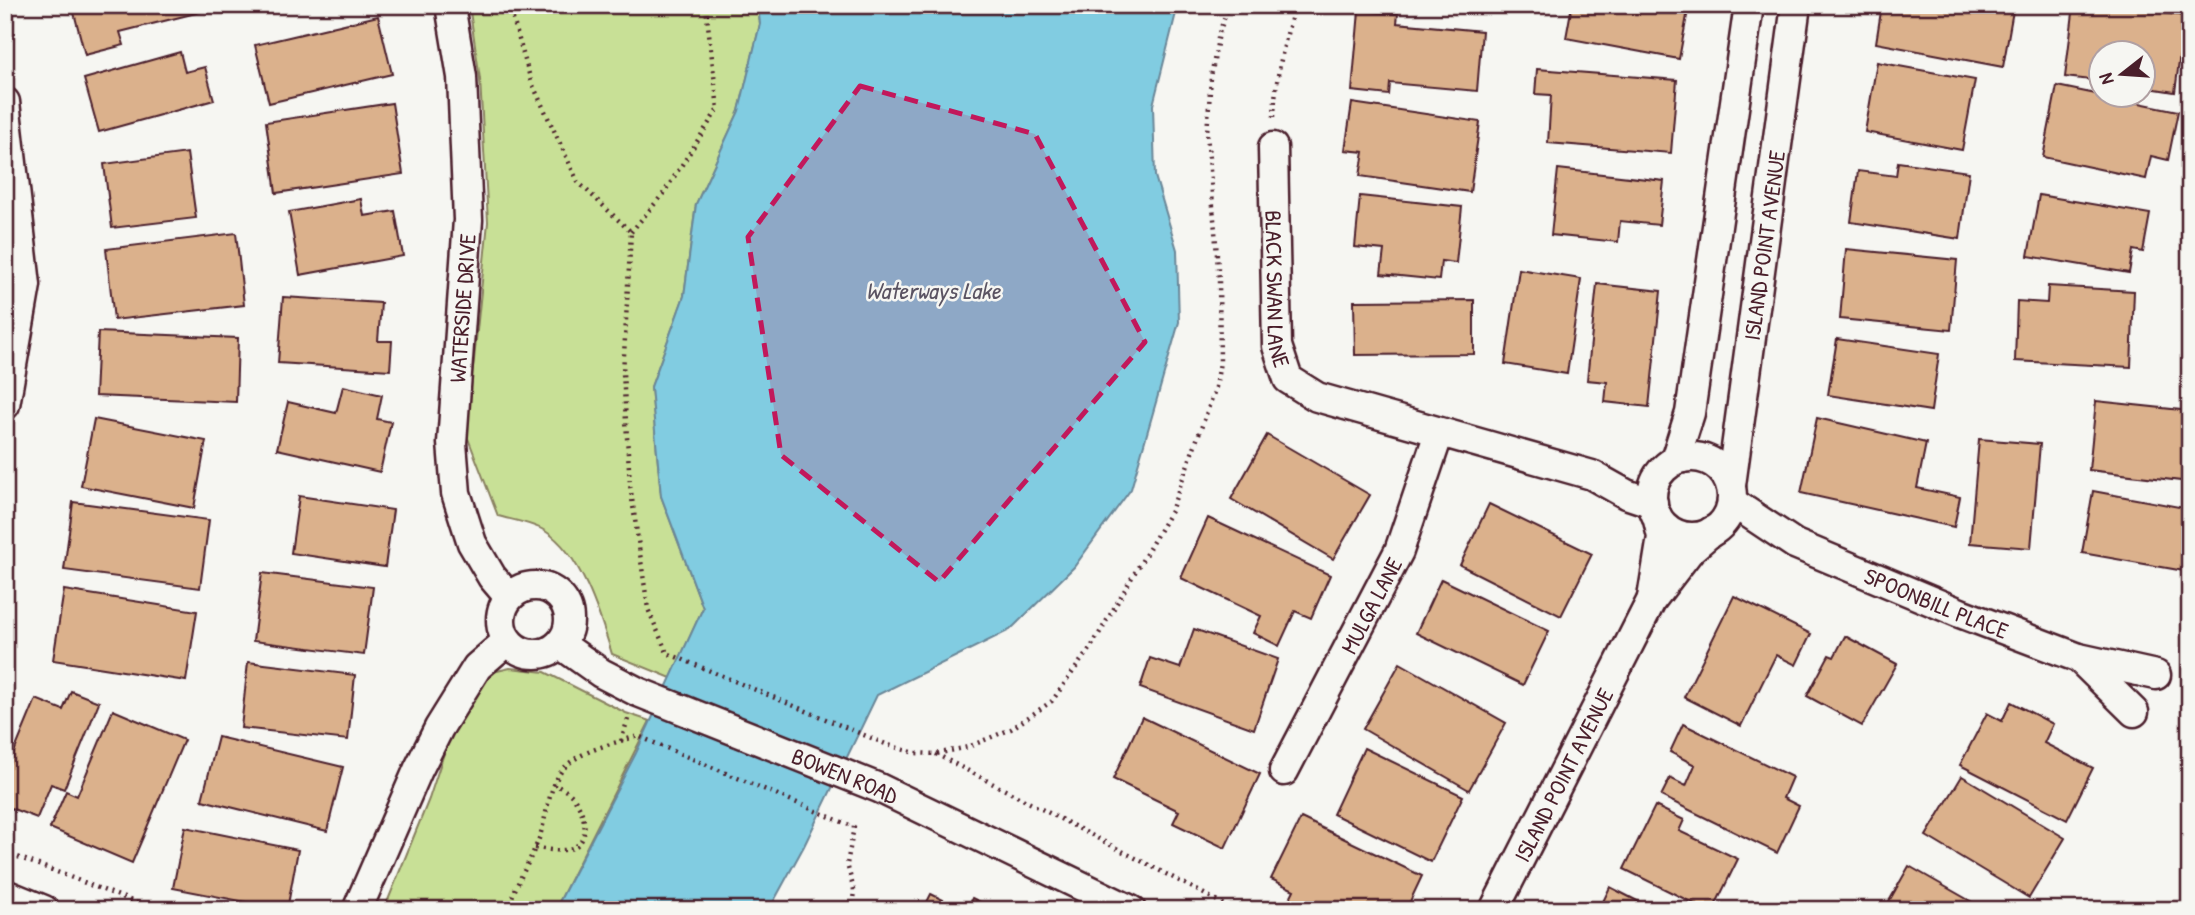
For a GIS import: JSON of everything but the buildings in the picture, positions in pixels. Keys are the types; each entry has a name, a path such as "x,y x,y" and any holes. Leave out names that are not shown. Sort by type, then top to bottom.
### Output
{"street":[{"name":"WATERSIDE DRIVE","path":"450,5 462,78 468,220 452,443 456,493 472,543 492,577 509,597"},
{"name":"ISLAND POINT AVENUE","path":"1651,600 1662,537 1661,489 1690,413 1749,5"},
{"name":"ISLAND POINT AVENUE","path":"1731,494 1796,5"},
{"path":"1739,75 1786,82"},
{"path":"5,102 26,285 7,388"},
{"name":"BLACK SWAN LANE","path":"1273,147 1277,346 1288,379 1317,397 1592,475 1661,489"},
{"name":"MULGA LANE","path":"1284,771 1399,551 1440,433"},
{"path":"1688,456 1702,458 1715,463 1725,473 1731,494 1730,512 1715,529 1702,535 1682,535 1664,524 1661,489 1688,456"},
{"name":"SPOONBILL PLACE","path":"1731,494 1796,544"},
{"name":"ISLAND POINT AVENUE","path":"1494,910 1651,600 1691,550 1715,529"},
{"name":"SPOONBILL PLACE","path":"1715,529 1796,544 1960,613 2079,658 2157,675"},
{"path":"542,586 562,599 570,622 561,644 547,653 535,655 523,653 507,641 500,618 509,597 518,590 542,586"},
{"path":"357,910 439,728 477,667 507,641"},
{"name":"BOWEN ROAD","path":"561,644 601,673 634,703 879,788 1131,910"},
{"name":"SPOONBILL PLACE","path":"2079,658 2134,712"},
{"path":"5,894 44,910"}],"path":[{"path":"509,5 531,81 578,182 631,232"},
{"path":"703,5 706,8 718,109 663,194 631,232 623,373 630,485 648,609 667,653 888,745 915,753 936,754 968,747 1011,729 1052,701 1093,644 1171,511 1216,387 1220,362 1219,280 1207,133 1211,77 1219,33 1229,5"},
{"path":"1273,147 1275,89 1283,46 1295,5"},
{"path":"620,742 634,703"},
{"path":"508,910 514,886 526,870 535,848 554,784 567,765 592,751 638,736 854,827 848,864 855,890 852,910"},
{"path":"936,754 1235,910"},
{"path":"535,848 572,849 583,841 586,829 579,806 569,793 554,784"},
{"path":"5,852 155,910"}],"highlighted area":[{"path":"860,86 1035,134 1145,342 939,582 781,455 748,237"}],"green space":[{"path":"469,5 758,5 760,24 739,111 696,204 684,296 651,387 661,496 703,608 671,678 612,654 588,586 569,554 558,541 540,528 498,516 464,428 488,222 480,79"},
{"path":"510,668 545,672 626,713 650,721 555,910 384,910 429,799 450,735 470,698 493,672"}],"water":[{"name":"Waterways Lake","path":"758,5 1178,5 1153,105 1155,176 1177,250 1179,322 1131,489 1074,567 1010,630 877,695 804,846 769,910 555,910 636,753 703,608 661,496 651,387 684,296 696,204 739,111 760,24"}]}
